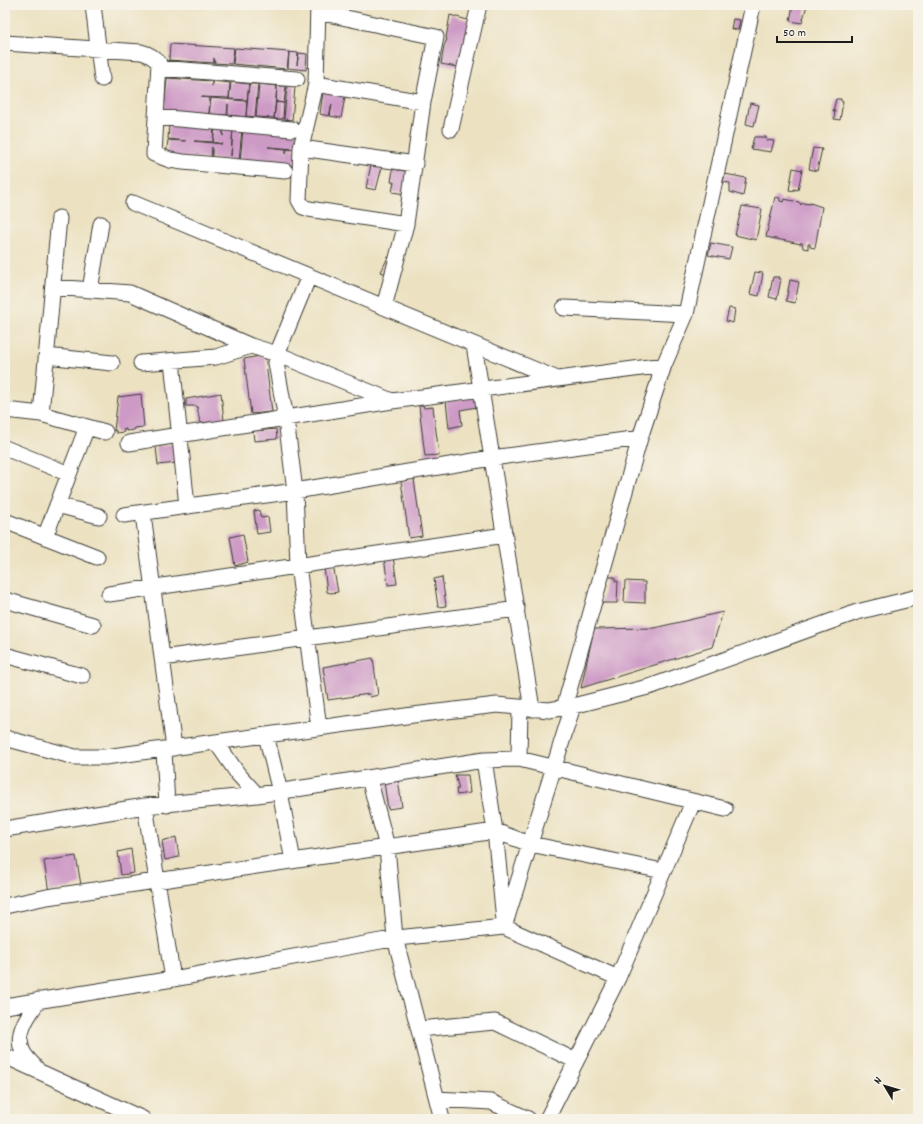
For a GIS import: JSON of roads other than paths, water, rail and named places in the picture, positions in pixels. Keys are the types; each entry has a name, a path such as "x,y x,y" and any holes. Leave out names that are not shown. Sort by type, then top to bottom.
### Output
{"street":[{"path":"94,5 102,79"},
{"path":"451,129 479,5"},
{"path":"504,927 554,767 640,438 664,365 686,314 753,5"},
{"path":"384,307 406,224 423,102 436,36 318,9 316,84 301,148 299,200 303,207 309,209 406,224"},
{"path":"5,43 141,52 148,54 155,58 159,63 154,154 170,160 183,162 285,171"},
{"path":"159,68 297,79"},
{"path":"316,84 423,102"},
{"path":"156,117 292,129"},
{"path":"301,148 415,164"},
{"path":"133,203 556,379"},
{"path":"41,414 59,218"},
{"path":"90,290 100,224"},
{"path":"309,276 277,354 276,363 286,419 295,492 298,565 319,728"},
{"path":"53,287 130,293 251,346 277,354 392,401"},
{"path":"564,308 686,314"},
{"path":"474,345 516,609 526,708 519,759"},
{"path":"141,364 216,357 251,346"},
{"path":"46,356 112,363"},
{"path":"172,361 187,506"},
{"path":"129,443 392,401 664,365"},
{"path":"5,410 41,414 105,432"},
{"path":"45,537 87,427"},
{"path":"124,515 143,514 187,506 295,492 492,458 640,438"},
{"path":"5,448 69,474"},
{"path":"57,505 99,516"},
{"path":"143,514 162,658 169,749 168,805"},
{"path":"5,521 97,557"},
{"path":"109,594 504,535"},
{"path":"5,738 75,757 105,757 497,705 549,710 569,707 652,686 857,612 918,597"},
{"path":"5,600 93,625"},
{"path":"162,658 516,609"},
{"path":"5,655 82,676"},
{"path":"266,735 280,792 294,862"},
{"path":"216,742 234,769 257,796"},
{"path":"7,828 145,806 257,796 484,760 519,759 725,809"},
{"path":"484,760 495,831 504,927"},
{"path":"369,778 387,847 397,938 442,1119"},
{"path":"547,1119 618,978 693,802"},
{"path":"145,806 173,979"},
{"path":"5,906 46,897 157,880 294,862 495,831 530,844 663,871"},
{"path":"5,1006 173,979 397,938 504,927 618,978"},
{"path":"39,1000 27,1017 21,1033 23,1052 42,1074"},
{"path":"419,1029 495,1022 576,1061"},
{"path":"5,1056 143,1119"},
{"path":"437,1099 491,1102 528,1119"}]}
